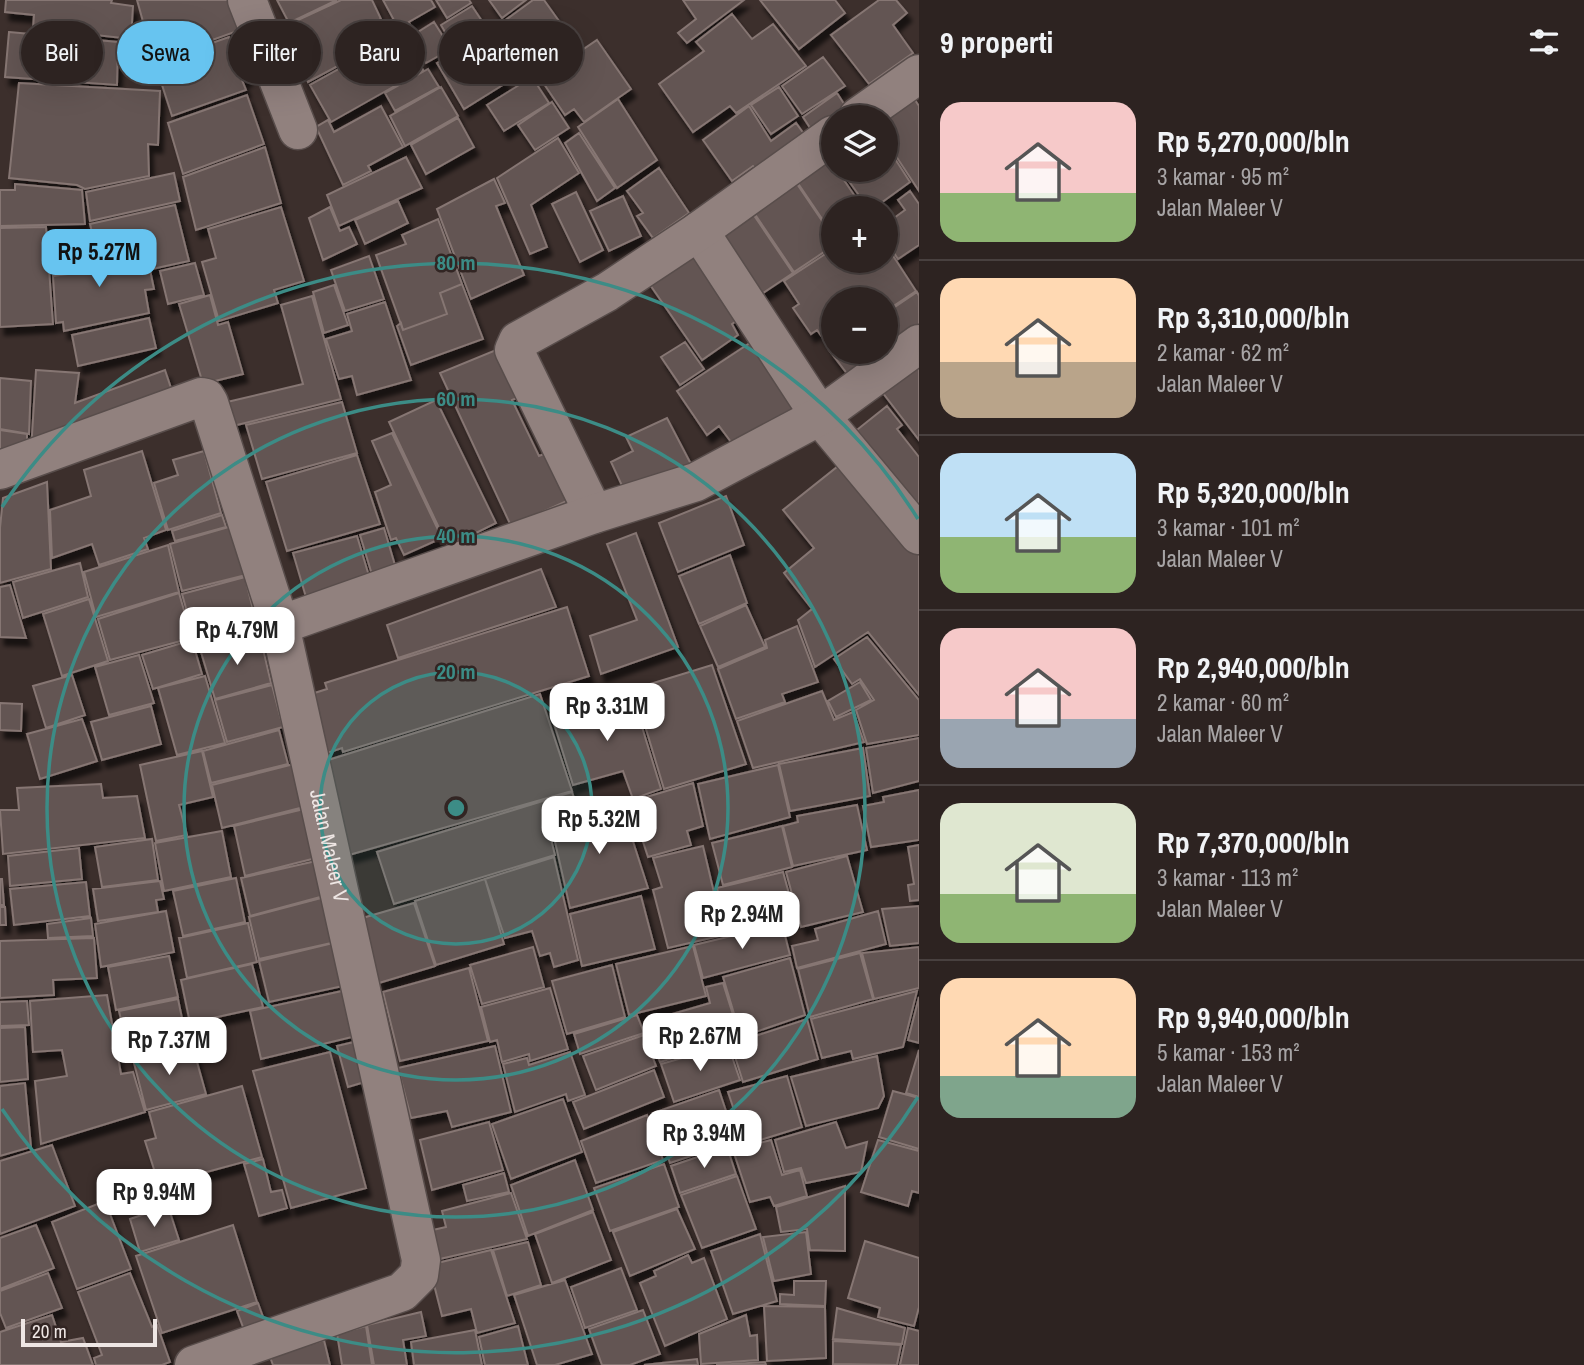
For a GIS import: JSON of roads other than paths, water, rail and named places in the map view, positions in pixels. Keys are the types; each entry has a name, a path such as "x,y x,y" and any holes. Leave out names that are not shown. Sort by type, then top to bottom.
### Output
{"street":[{"path":"247,0 298,130"},
{"path":"875,105 919,74"},
{"path":"594,514 514,350 518,341 607,292 699,231 821,144"},
{"path":"699,231 820,416 919,535"},
{"path":"280,625 594,514 696,482 820,416 919,344"},
{"name":"Jalan Maleer V","path":"0,470 201,397 206,398 280,625 421,1260 419,1275 402,1292 194,1365"}]}
